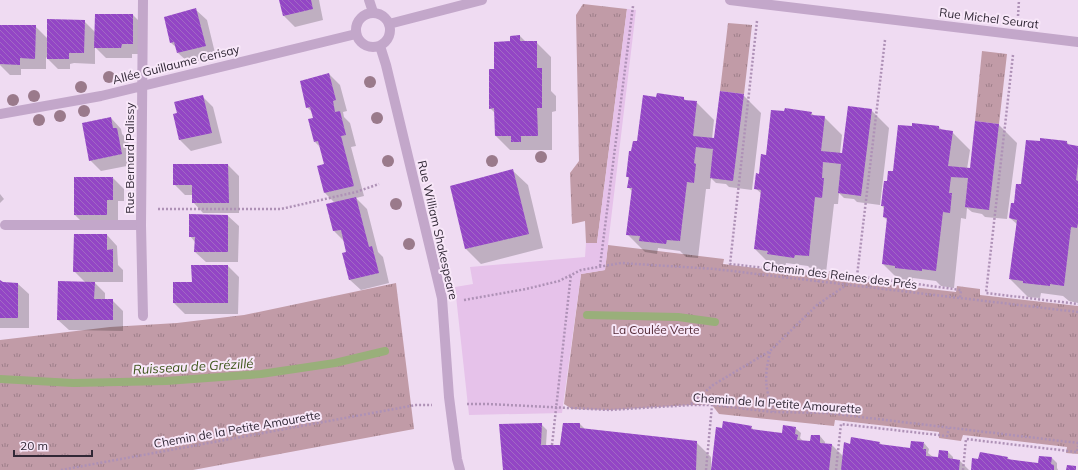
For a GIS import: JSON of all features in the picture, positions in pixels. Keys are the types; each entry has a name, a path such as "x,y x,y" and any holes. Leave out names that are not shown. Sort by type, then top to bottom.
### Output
{"street":[{"name":"Rue Bernard Palissy","path":"143,0 143,316"},
{"path":"369,0 372,12"},
{"path":"389,24 482,0"},
{"name":"Rue Michel Seurat","path":"730,0 1078,42"},
{"path":"372,12 385,18 389,24 389,36 380,46 370,47 365,45 356,34 358,22 367,14 372,12"},
{"name":"Allée Guillaume Cerisay","path":"0,114 101,96 356,34"},
{"name":"Rue William Shakespeare","path":"380,46 386,65 442,298 449,397 457,459 460,470"},
{"path":"5,224 142,225"}],"path":[{"path":"1018,16 1020,0"},
{"path":"600,266 633,6"},
{"path":"757,21 730,264 818,274 818,282"},
{"path":"885,40 857,276 961,290 960,298"},
{"path":"1013,55 986,293 1078,304"},
{"path":"142,209 281,209 356,192 379,184"},
{"name":"Chemin des Reines des Prés","path":"464,300 526,289 558,281 571,274 600,266 621,263 715,269 845,286 1078,312"},
{"path":"552,445 571,274"},
{"path":"691,405 713,386 770,351 817,305 845,286"},
{"path":"770,351 765,381 772,412"},
{"name":"Chemin de la Petite Amourette","path":"474,404 610,410 712,405 772,412 827,413 1078,443"},
{"name":"Chemin de la Petite Amourette","path":"61,470 416,405"},
{"path":"706,470 712,405"},
{"path":"836,470 841,424 947,436 949,428"},
{"path":"963,470 966,439 1076,452 1078,446"}],"green space":[{"path":"583,4 627,9 597,243 586,243 585,221 572,224 570,173 579,161 576,15"},
{"path":"728,23 752,25 744,94 720,91"},
{"path":"982,51 1007,54 999,124 975,121"},
{"name":"La Coulée Verte","path":"608,245 724,259 723,264 828,277 829,271 852,274 851,280 956,292 957,286 980,289 980,295 1078,306 1078,454 1066,453 1067,447 963,435 961,441 939,438 939,432 835,420 834,426 719,414 712,405 610,410 572,409 564,404 581,274 605,270"},
{"path":"396,283 414,429 193,470 0,470 0,340 110,327 177,323 244,315"}],"shaded area":[{"path":"627,9 636,10 605,270 581,274 562,413 469,415 455,287 473,284 470,267 585,257 586,243 597,243"}],"building":[{"path":"279,0 311,0 313,9 283,16"},
{"path":"196,8 206,46 177,53 174,42 170,43 164,17"},
{"path":"95,14 133,14 133,44 122,44 121,48 94,48"},
{"path":"47,19 85,20 84,53 69,53 69,59 47,59"},
{"path":"0,25 36,25 35,59 20,58 20,65 0,64"},
{"path":"520,35 520,41 537,41 537,68 542,68 542,108 537,108 538,136 521,136 521,142 511,142 511,136 495,136 494,108 489,109 489,69 494,69 494,42 510,41 510,36"},
{"path":"329,73 336,100 333,101 335,112 340,111 346,135 341,136 354,186 324,193 317,166 324,164 318,141 314,142 308,119 313,118 310,107 306,108 300,81"},
{"path":"720,91 744,94 733,181 710,178 713,149 696,147 694,183 687,182 680,241 667,240 666,244 639,241 640,236 626,235 632,188 627,188 629,177 626,177 629,151 631,151 633,141 637,141 643,95 656,97 657,93 684,97 684,100 697,101 693,136 714,138"},
{"path":"203,95 212,133 179,140 173,114 177,113 174,102"},
{"path":"848,106 872,109 861,196 838,193 841,164 823,162 822,178 824,178 822,198 815,197 809,256 795,255 794,258 767,254 768,251 754,249 761,190 754,189 756,173 759,174 761,154 766,155 771,110 784,111 785,108 812,112 811,115 825,116 821,151 842,153"},
{"path":"111,117 113,128 117,128 122,154 89,161 82,123"},
{"path":"975,121 999,124 989,210 965,207 968,178 951,177 949,193 952,193 950,213 943,212 936,271 895,268 895,266 882,264 887,218 883,217 884,206 881,206 884,181 887,181 888,171 893,171 898,125 912,126 912,123 939,126 939,129 953,131 948,166 970,168"},
{"path":"1040,138 1067,141 1067,144 1078,146 1076,180 1078,181 1078,223 1077,228 1071,227 1064,286 1023,283 1023,281 1009,279 1017,220 1009,218 1011,203 1014,203 1016,184 1021,184 1026,140 1040,141"},
{"path":"173,164 228,164 229,203 192,203 192,185 173,185"},
{"path":"513,169 529,234 465,249 450,186"},
{"path":"74,177 113,177 113,200 107,200 107,215 74,215"},
{"path":"356,197 369,247 372,246 379,273 349,280 342,253 346,252 341,230 333,231 326,204"},
{"path":"189,214 228,215 228,252 194,252 195,237 189,237"},
{"path":"74,234 107,234 107,250 113,249 113,272 73,272"},
{"path":"191,265 228,265 228,303 173,303 173,282 192,282"},
{"path":"0,280 3,282 18,283 18,318 0,318"},
{"path":"58,281 95,282 94,299 113,299 113,320 57,320"},
{"path":"723,421 752,426 751,429 782,433 783,425 796,427 795,434 798,435 797,440 810,441 811,435 820,435 820,443 832,444 829,470 711,470 716,427 722,428"},
{"path":"542,423 541,445 560,445 563,423 580,423 580,428 697,441 696,470 503,470 499,424"},
{"path":"851,437 880,442 879,444 910,448 911,441 924,442 923,449 926,449 926,456 938,457 939,450 948,451 948,458 960,460 959,470 841,470 844,442 850,444"},
{"path":"980,452 1008,457 1007,459 1038,463 1039,456 1052,457 1051,464 1054,465 1054,470 971,470 972,458 978,459"},
{"path":"1067,465 1076,466 1076,470 1066,470"}],"waterway":[{"name":"Ruisseau de Grézillé","path":"587,315 678,317 715,322"},
{"name":"Ruisseau de Grézillé","path":"0,379 73,383 166,381 261,374 335,363 385,351"}]}
